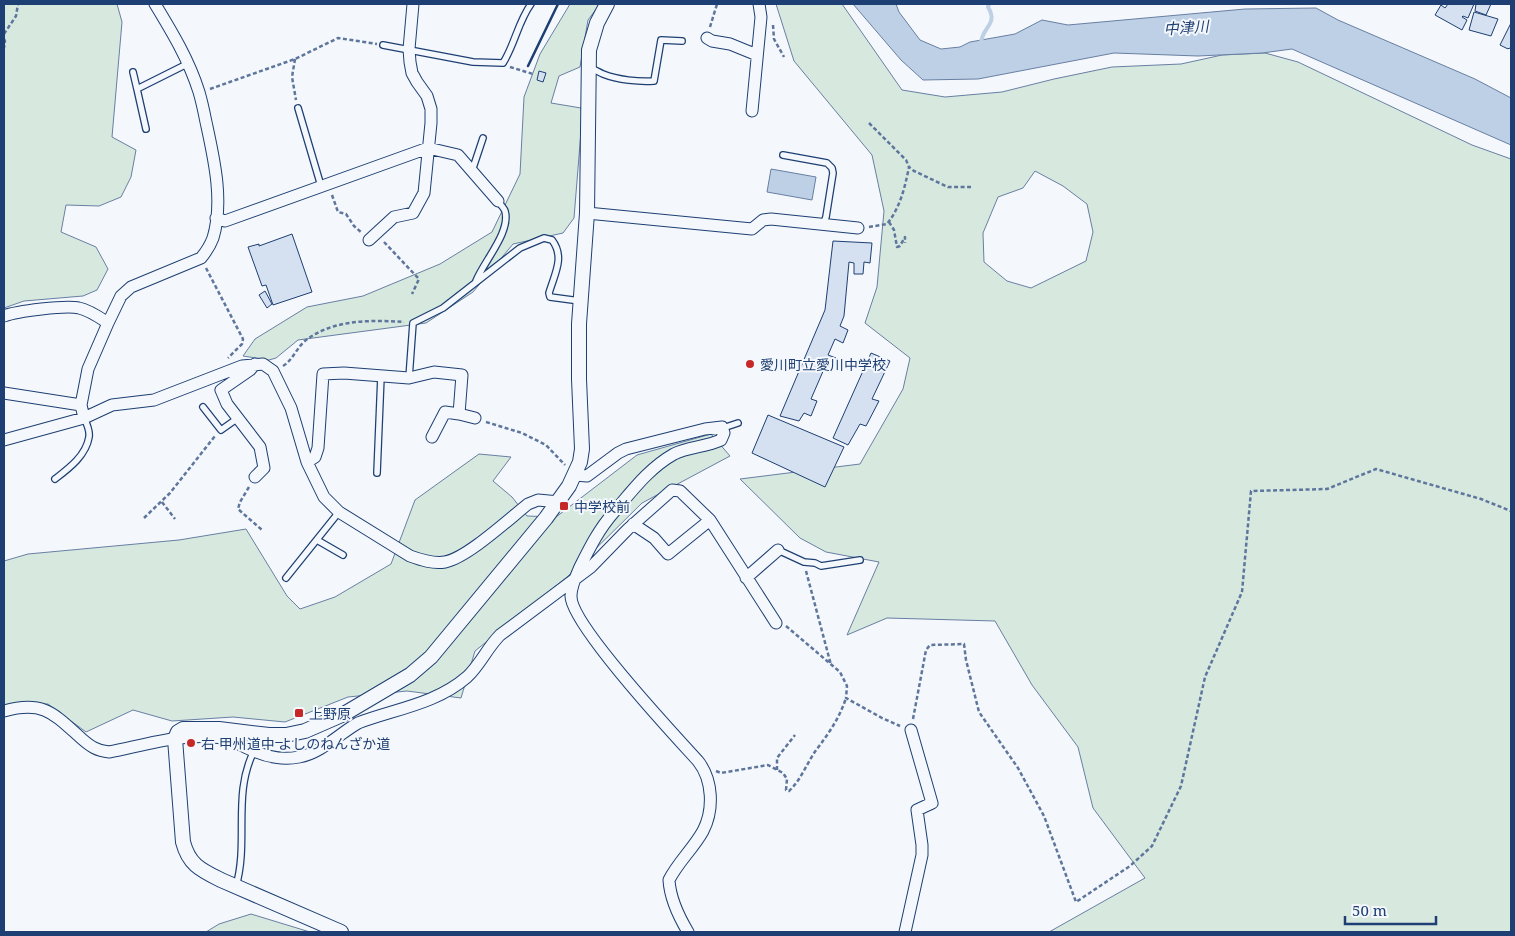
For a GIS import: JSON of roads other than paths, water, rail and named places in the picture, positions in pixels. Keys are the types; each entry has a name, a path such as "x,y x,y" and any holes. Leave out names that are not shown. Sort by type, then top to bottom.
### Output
{"street":[{"path":"84,418 81,404 88,369 121,296 131,287 201,258 211,243 216,218 217,186 212,149 199,92 179,44 155,4"},
{"path":"373,237 394,217 413,213 424,193 431,109 427,96 412,73 409,49 413,4"},
{"path":"341,932 198,868 188,858 183,842 175,739 178,732 183,729 219,729 270,735 286,735 305,731 344,714 410,675 431,658 558,502 575,475 582,449 579,379 580,301 587,213 589,50 597,23 607,4"},
{"path":"752,111 761,17 759,4"},
{"path":"707,38 730,44 757,55"},
{"path":"216,218 225,221 428,148 458,155 498,201"},
{"path":"587,213 752,229 763,220 771,219 858,228"},
{"path":"4,316 25,311 74,307 87,310 108,323"},
{"path":"255,477 264,468 260,447 226,404 221,390 256,364"},
{"path":"4,440 84,418 112,405 154,400 242,366 264,364 275,375 291,408 307,462 324,497 340,512 410,556 422,561 444,562 466,553 528,504 538,500 558,502"},
{"path":"307,462 315,457 318,448 323,374 409,378 434,372 462,375 459,414"},
{"path":"4,393 81,404"},
{"path":"432,438 445,412 475,418"},
{"path":"575,475 587,476 618,453 634,447 705,428 716,426 723,428 724,433 721,440 675,453 661,462 601,526 584,556 574,581 571,597 577,613 613,664 704,769 709,787 710,802 705,827 669,880 669,886 677,908 688,932"},
{"path":"4,711 18,707 37,707 47,710 101,752 186,738 224,739 254,751 280,758 302,756 340,736 347,729 358,723 425,702 443,694 461,682 475,669 500,635 591,567 634,524 672,490 680,491 710,520 776,623"},
{"path":"634,524 654,538 668,554 710,520"},
{"path":"746,578 778,550"},
{"path":"905,932 922,855 917,810 932,803 911,730"}],"lane":[{"path":"383,45 473,62 503,63 512,46 522,19 531,4"},
{"path":"588,68 594,68 603,74 619,78 648,82 654,81 660,39 682,41"},
{"path":"137,89 187,64"},
{"path":"133,72 146,129"},
{"path":"298,108 324,185"},
{"path":"472,172 483,138"},
{"path":"784,155 827,163 832,168 833,173 823,225"},
{"path":"476,281 501,239 505,226 505,211 498,201"},
{"path":"409,378 413,323 443,308 520,248 544,238 552,240 558,248 560,256 549,293 550,297 580,301"},
{"path":"377,473 381,376"},
{"path":"202,407 221,430 238,418"},
{"path":"55,479 69,469 84,451 89,436 84,418"},
{"path":"723,428 738,422"},
{"path":"286,578 340,512"},
{"path":"318,540 343,555"},
{"path":"778,550 804,562 815,563 821,566 860,560"},
{"path":"236,886 240,871 244,776 254,751"}],"water":[{"name":"中津川","path":"853,4 896,4 899,12 920,40 941,49 960,47 970,42 1015,34 1042,20 1068,25 1245,9 1316,8 1338,20 1475,79 1511,98 1511,145 1292,49 1262,53 1198,56 1114,53 978,79 923,80 901,60"},
{"path":"771,169 816,177 812,200 767,192"}],"waterway":[{"path":"981,44 992,18 988,7 989,4"}],"place":[{"name":"愛川町立愛川中学校","path":"750,364"},
{"name":"中学校前","path":"564,506"},
{"name":"上野原","path":"299,713"},
{"name":"右 甲州道中 よしのねんざか道","path":"191,743"}]}
